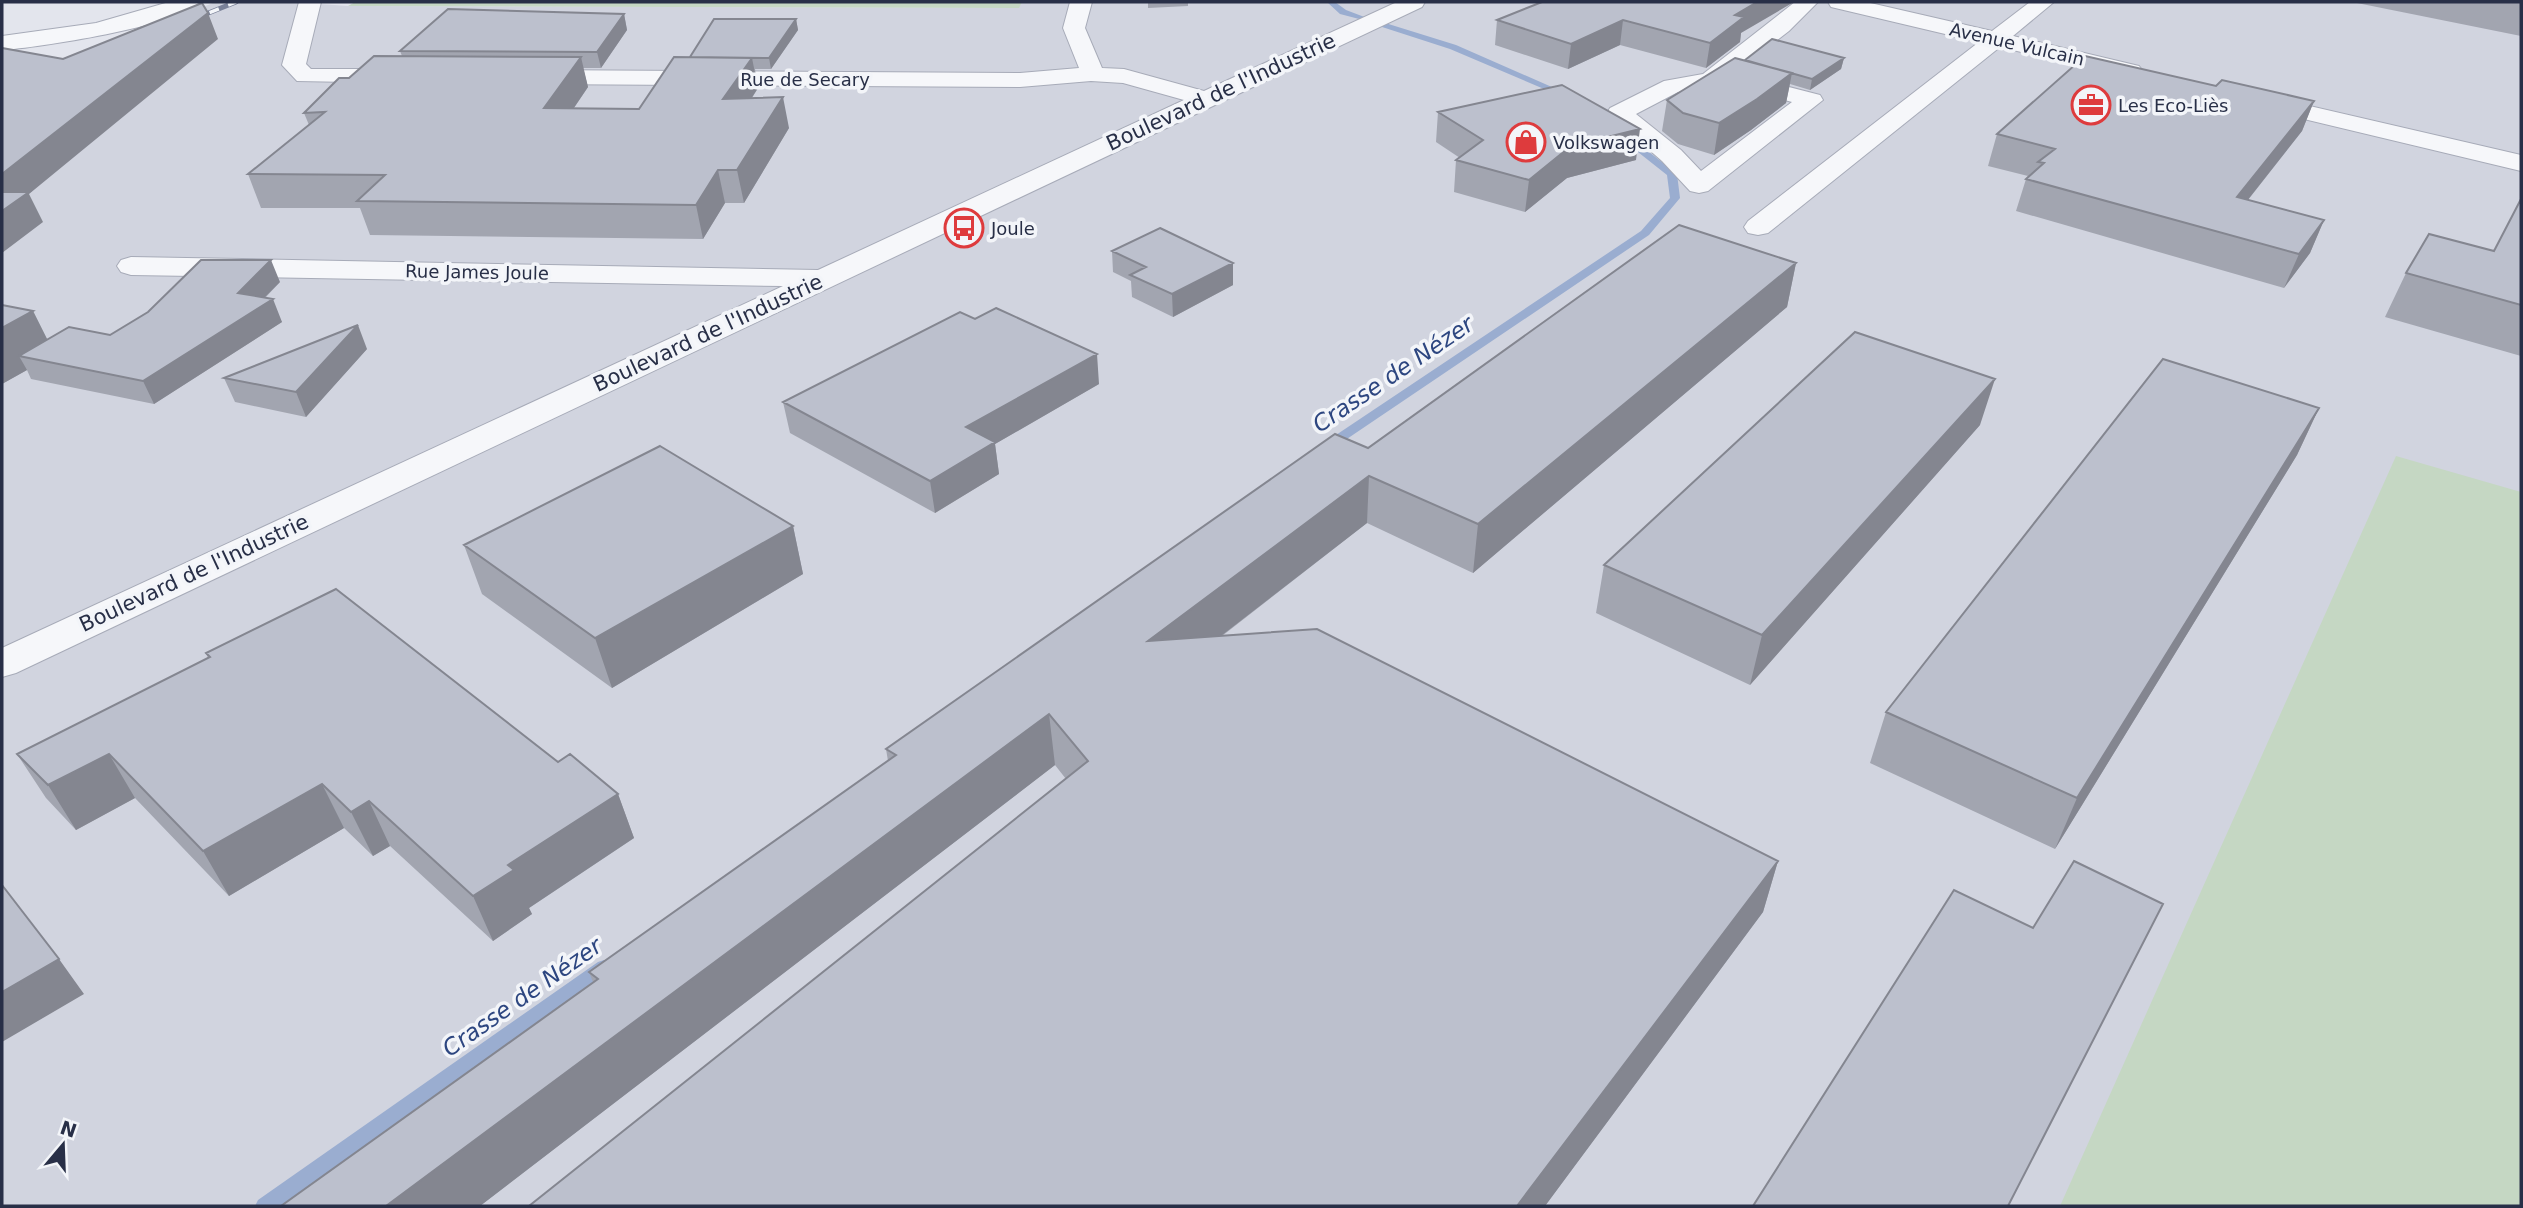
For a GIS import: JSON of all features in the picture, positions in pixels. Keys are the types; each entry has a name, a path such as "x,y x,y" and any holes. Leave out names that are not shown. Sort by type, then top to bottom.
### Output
{"street":[{"path":"2,43 43,40 105,28 188,2"},
{"path":"310,2 294,65 304,76 428,76"},
{"path":"1081,2 1074,28 1090,63 1091,74"},
{"name":"Boulevard de l'Industrie","path":"2,664 1414,2"},
{"path":"1718,75 1811,100 1699,185 1665,150 1619,113 1672,86 1710,80 1781,26 1807,2"},
{"name":"Avenue Vulcain","path":"1839,2 2160,77"},
{"path":"1758,227 2043,2"},
{"name":"Rue de Secary","path":"511,77 1020,80 1091,74 1124,76 1206,99"},
{"path":"2238,96 2521,163"},
{"name":"Rue James Joule","path":"131,266 824,278"}],"shaded area":[{"path":"215,2 292,2 348,6 1018,8 1022,2 2521,2 2521,1206 2,1206 2,93"}],"green space":[{"path":"355,2 1022,2 1019,8 348,6"},
{"path":"2396,456 2521,492 2521,1206 2060,1206"}],"building":[{"path":"1542,2 1757,2 1735,15 1744,17 1710,43 1623,20 1571,44 1497,20"},
{"path":"202,3 208,13 2,174 2,48 63,59"},
{"path":"448,9 624,14 597,52 400,51"},
{"path":"714,19 796,19 769,58 690,57"},
{"path":"1772,39 1844,58 1812,79 1745,60"},
{"path":"374,56 581,57 544,108 639,109 674,57 752,58 723,99 783,97 737,170 718,170 696,205 357,201 385,175 248,174 325,112 304,113 339,78 349,78"},
{"path":"2085,56 2216,86 2222,80 2314,101 2237,197 2324,220 2299,254 2026,179 2044,163 2038,162 2055,149 1997,134"},
{"path":"1735,58 1792,73 1719,123 1683,113 1667,100"},
{"path":"1562,85 1640,129 1571,146 1529,180 1456,160 1483,140 1438,112"},
{"path":"2,192 29,192 2,211"},
{"path":"2521,199 2521,305 2406,273 2429,234 2494,251"},
{"path":"1679,225 1796,263 1478,524 1369,476 1148,641 1317,629 1778,861 1517,1206 529,1206 1088,761 1049,714 386,1206 281,1206 598,979 589,972 896,755 886,749 1335,434 1368,448"},
{"path":"1160,228 1233,263 1172,294 1130,275 1146,267 1112,251"},
{"path":"201,260 271,260 238,293 273,299 143,381 19,356 69,327 110,335 148,312"},
{"path":"2,305 33,311 2,328"},
{"path":"996,308 1097,354 966,427 995,442 930,481 783,402 960,312 975,319"},
{"path":"358,325 296,392 224,378"},
{"path":"1855,332 1995,379 1762,635 1604,565"},
{"path":"2163,359 2319,408 2077,798 1886,712"},
{"path":"660,446 793,526 595,638 464,545"},
{"path":"336,589 558,762 570,754 618,794 508,865 514,870 473,896 369,801 351,812 322,784 203,851 109,754 48,785 17,754 210,657 206,653"},
{"path":"2074,861 2163,904 2008,1206 1753,1206 1954,890 2033,928"},
{"path":"2,885 59,959 2,992"}],"waterway":[{"name":"Crasse de Nézer","path":"1331,2 1343,12 1363,18"},
{"name":"Crasse de Nézer","path":"1382,24 1453,47 1566,95"},
{"name":"Crasse de Nézer","path":"1328,446 1645,233 1675,198 1672,174 1622,135"},
{"name":"Crasse de Nézer","path":"265,1206 604,967"}],"railway":[{"path":"191,20 236,2"}],"place":[{"name":"Les Eco-Liès","path":"2091,105"},
{"name":"Volkswagen","path":"1526,142"},
{"name":"Joule","path":"964,228"}]}
